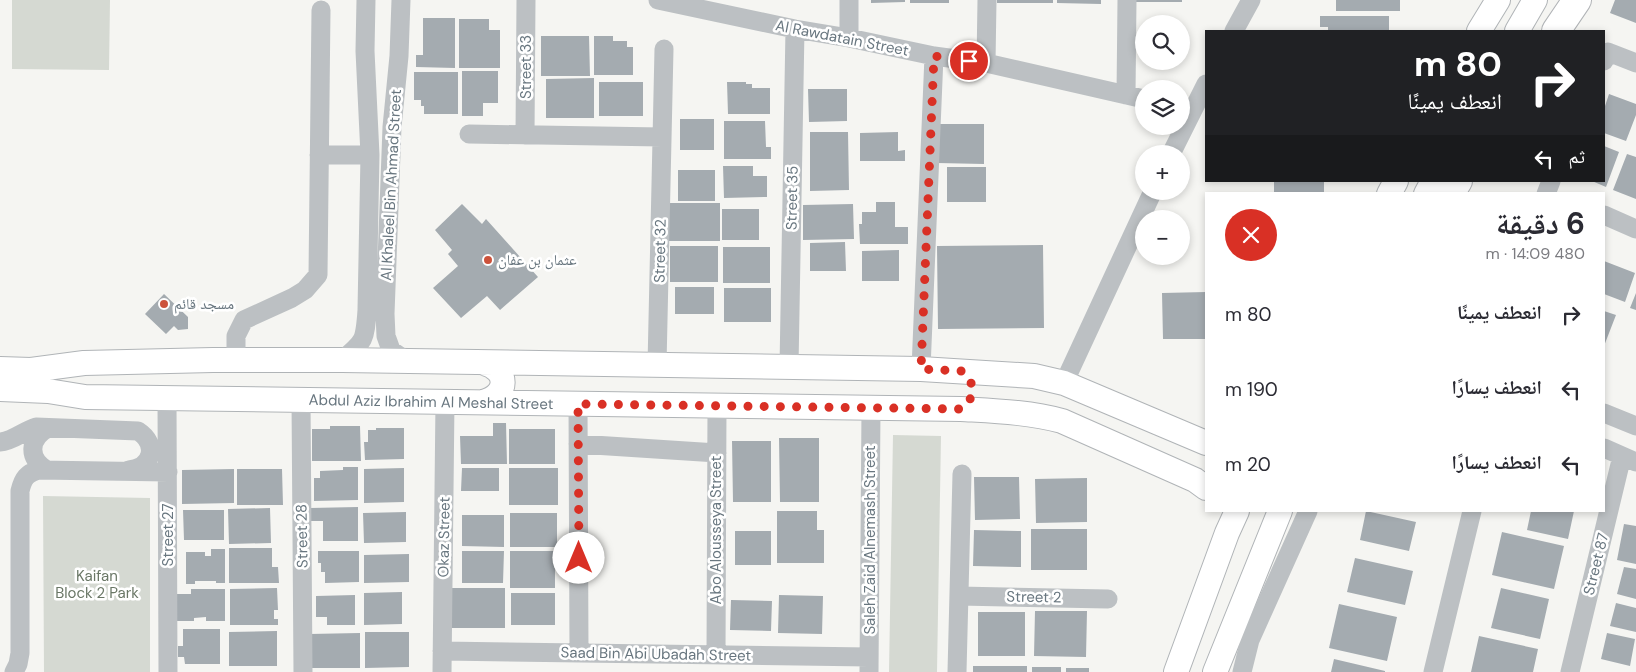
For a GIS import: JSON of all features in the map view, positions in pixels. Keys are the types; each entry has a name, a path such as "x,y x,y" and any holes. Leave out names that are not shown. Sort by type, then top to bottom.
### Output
{"highway":[{"path":"1557,30 1578,0"}],"main road":[{"path":"1480,30 1498,0"},
{"path":"1513,30 1524,0"},
{"path":"1518,30 1535,0"},
{"path":"214,400 220,395 226,380 220,365 236,360 251,366 247,373 248,389 253,396 260,400"},
{"path":"0,369 31,370 84,363 342,360 962,371 1034,376 1064,383 1205,443"},
{"path":"84,363 79,367 74,380 79,393 85,397"},
{"path":"483,402 493,399 500,392 503,382 497,369 484,363"},
{"path":"534,364 522,377 521,385 524,394 530,400 538,403"},
{"path":"961,409 972,398 973,390 972,383 962,371"},
{"path":"1001,374 994,385 993,392 994,399 1001,411"},
{"name":"Abdul Aziz Ibrahim Al Meshal Street","path":"0,389 48,391 85,397 214,400 445,401 1001,411 1040,415 1062,421 1196,480 1205,487"},
{"path":"1153,461 1162,459 1173,445 1170,427"},
{"path":"1176,672 1225,522 1236,512"},
{"path":"1215,672 1280,512"}],"street":[{"name":"Al Khaleel Bin Ahmad Street","path":"342,360 361,344 365,330 370,156 366,72 366,0"},
{"name":"Al Khaleel Bin Ahmad Street","path":"401,0 398,71 392,127 385,314 386,336 391,350 407,362"},
{"name":"Street 33","path":"526,0 526,135"},
{"name":"Al Rawdatain Street","path":"658,0 712,5 795,29 934,56 986,64 1135,97"},
{"path":"849,0 849,38"},
{"path":"986,64 987,0"},
{"path":"1127,0 1135,97"},
{"path":"1235,30 1251,0"},
{"path":"236,360 236,336 244,320 292,298 305,290 318,275 321,10"},
{"name":"Street 35","path":"789,367 795,29"},
{"name":"Street 32","path":"657,365 664,49"},
{"path":"921,369 934,56"},
{"path":"1606,56 1636,63"},
{"path":"366,72 379,79 392,76 398,71"},
{"path":"1190,105 1205,85"},
{"path":"469,134 662,137"},
{"path":"319,155 370,156"},
{"path":"1064,383 1149,200"},
{"path":"1605,215 1636,228"},
{"name":"Street 27","path":"167,398 159,452 168,472 168,672"},
{"name":"Street 28","path":"301,400 304,672"},
{"name":"Okaz Street","path":"442,672 445,401"},
{"path":"578,404 579,653"},
{"name":"Abo Alousseya Street","path":"716,655 717,406"},
{"name":"Saleh Zaid Alnemash Street","path":"869,664 871,408"},
{"path":"1605,413 1636,426"},
{"path":"47,470 34,458 32,447 35,438 40,432 48,428"},
{"path":"0,442 11,440 29,429 138,431 159,452 138,469 128,470"},
{"path":"578,444 717,453"},
{"path":"1605,448 1629,459"},
{"name":"Street 87","path":"1570,672 1629,459"},
{"path":"14,672 20,653 20,491 25,477 32,472 47,470 168,472"},
{"path":"957,672 962,474"},
{"path":"1242,672 1250,640 1308,512"},
{"path":"1433,672 1472,512"},
{"name":"Street 2","path":"959,596 1108,598"},
{"name":"Saad Bin Abi Ubadah Street","path":"442,651 716,655 869,664"}],"green space":[{"path":"12,0 110,0 109,70 12,69"},
{"path":"893,435 941,436 937,672 889,672"},
{"name":"Kaifan Block 2 Park","path":"43,496 150,498 150,672 44,672"}],"building":[{"path":"871,0 905,0 905,2 871,3"},
{"path":"910,0 949,0 949,3 910,3"},
{"path":"997,0 1053,0 1053,3 997,3"},
{"path":"1057,0 1101,0 1101,4 1057,3"},
{"path":"1132,0 1182,0 1182,2 1132,2"},
{"path":"1336,0 1400,0 1400,11 1336,11"},
{"path":"1615,0 1636,0 1636,23 1610,13"},
{"path":"1320,16 1389,16 1389,30 1328,30 1328,27 1320,27"},
{"path":"423,18 455,18 455,68 416,67 416,55 423,55"},
{"path":"459,19 489,19 489,30 500,30 500,68 459,68"},
{"path":"541,36 589,36 590,76 541,76"},
{"path":"594,36 613,36 613,41 627,41 627,47 633,47 633,75 594,75"},
{"path":"462,71 498,71 498,103 483,103 483,116 462,116"},
{"path":"414,72 458,72 458,114 424,114 424,106 421,106 421,100 414,100"},
{"path":"594,78 594,118 546,118 546,79"},
{"path":"599,82 643,82 643,116 599,116"},
{"path":"727,82 746,82 746,84 752,84 752,88 770,88 770,114 728,114"},
{"path":"808,89 847,89 847,121 809,122"},
{"path":"1609,94 1636,104 1636,115 1626,141 1605,133 1605,106"},
{"path":"680,119 714,119 714,150 680,150"},
{"path":"724,121 765,121 766,147 771,147 771,159 724,159"},
{"path":"937,124 984,124 984,164 937,163"},
{"path":"810,132 848,132 849,190 810,191"},
{"path":"898,132 898,151 905,150 905,161 860,161 860,133"},
{"path":"1605,146 1619,152 1606,187 1594,182 1605,182"},
{"path":"1627,154 1636,157 1636,199 1613,190"},
{"path":"723,166 753,166 753,176 767,176 767,197 724,198"},
{"path":"947,167 986,167 986,202 947,202"},
{"path":"678,170 715,170 715,201 678,201"},
{"path":"1274,182 1324,182 1324,192 1274,192"},
{"path":"876,202 895,202 895,227 908,227 908,244 860,244 859,224 862,224 862,212 876,212"},
{"path":"668,203 720,203 720,241 668,241"},
{"name":"عثمان بن عفان","path":"462,204 482,224 486,219 538,277 500,310 487,296 461,318 433,288 458,266 448,254 452,250 435,230"},
{"path":"853,204 854,239 803,240 803,205"},
{"path":"722,209 759,209 759,240 722,240"},
{"path":"845,242 846,271 810,271 810,243"},
{"path":"1043,245 1044,328 938,329 937,246"},
{"path":"670,246 718,246 718,282 670,282"},
{"path":"723,247 770,247 770,283 723,283"},
{"path":"899,250 899,281 862,281 862,251"},
{"path":"1605,261 1635,273 1625,302 1605,294"},
{"path":"675,287 714,287 714,314 675,314"},
{"path":"724,288 771,288 771,322 724,322"},
{"path":"1205,292 1205,339 1163,339 1162,293"},
{"path":"1636,293 1636,310 1630,308"},
{"name":"مسجد قائم","path":"164,294 188,317 188,329 178,330 174,326 166,334 145,314"},
{"path":"1605,311 1616,315 1605,343"},
{"path":"493,423 506,423 507,464 461,464 460,436 493,436"},
{"path":"330,426 360,426 361,461 312,461 312,429 330,429"},
{"path":"376,428 404,428 404,459 365,460 364,442 368,442 368,430 376,430"},
{"path":"509,429 555,429 555,464 509,464"},
{"path":"779,438 819,438 819,502 780,502"},
{"path":"732,441 771,441 771,502 733,502"},
{"path":"343,467 358,467 358,500 314,501 314,478 320,478 320,471 343,470"},
{"path":"404,468 404,502 364,503 364,469"},
{"path":"462,468 499,468 499,491 461,491"},
{"path":"509,468 558,468 558,505 509,505"},
{"path":"234,469 234,503 182,504 182,470"},
{"path":"237,469 282,469 283,505 237,505"},
{"path":"974,477 1019,477 1020,519 975,520"},
{"path":"1087,478 1087,522 1036,523 1035,479"},
{"path":"358,507 358,541 323,541 323,521 310,521 310,508"},
{"path":"270,508 271,543 229,544 228,509"},
{"path":"183,510 224,510 224,540 184,540"},
{"path":"777,511 817,511 817,530 824,530 824,563 777,563"},
{"path":"406,512 406,542 364,543 363,513"},
{"path":"1366,512 1416,522 1409,551 1360,540"},
{"path":"1531,512 1574,512 1568,539 1527,530"},
{"path":"510,513 557,513 557,547 510,547"},
{"path":"462,515 504,515 504,547 462,546"},
{"path":"1624,524 1636,526 1636,564 1617,560"},
{"path":"1031,529 1087,529 1087,570 1031,570"},
{"path":"974,530 1021,531 1021,567 973,566"},
{"path":"735,531 771,531 771,565 735,565"},
{"path":"1502,532 1564,546 1554,589 1492,575"},
{"path":"229,548 272,548 272,567 278,567 279,583 229,583"},
{"path":"211,549 225,549 225,583 195,581 195,584 186,584 186,552 205,552 205,556 211,556"},
{"path":"318,551 359,551 359,582 325,583 325,572 321,572 321,563 318,563"},
{"path":"462,551 504,551 503,583 462,583"},
{"path":"510,551 555,551 555,588 510,588"},
{"path":"409,554 409,582 364,583 364,555"},
{"path":"1355,558 1413,571 1405,605 1347,592"},
{"path":"1624,567 1636,569 1636,599 1617,594"},
{"path":"277,588 278,610 274,610 274,619 278,619 278,625 230,625 230,589"},
{"path":"452,588 505,588 505,628 452,628"},
{"path":"1501,588 1549,599 1540,639 1491,628"},
{"path":"191,589 225,589 225,621 206,621 206,617 194,618 194,621 177,621 177,594 191,594"},
{"path":"402,592 402,624 364,625 364,593"},
{"path":"511,593 555,593 555,625 511,625"},
{"path":"355,595 355,625 327,625 327,617 316,617 316,596"},
{"path":"779,595 823,596 822,634 778,633"},
{"path":"731,600 772,601 771,631 730,630"},
{"path":"1616,603 1636,608 1636,632 1610,626"},
{"path":"1339,604 1397,617 1387,661 1329,648"},
{"path":"1035,611 1087,611 1086,657 1034,656"},
{"path":"978,612 1025,612 1025,656 978,656"},
{"path":"183,629 220,629 220,664 185,664 184,657 178,657 178,646 183,646"},
{"path":"277,631 277,666 229,666 229,632"},
{"path":"365,632 409,632 409,667 365,668"},
{"path":"360,633 360,668 309,668 309,634"},
{"path":"1607,633 1635,639 1630,666 1601,659"},
{"path":"1479,636 1538,649 1533,672 1471,672"},
{"path":"1334,659 1385,671 1385,672 1331,672"},
{"path":"973,666 1027,666 1027,672 973,672"},
{"path":"1032,667 1061,667 1061,672 1032,672"},
{"path":"1066,668 1089,668 1089,672 1066,672"}],"place":[{"name":"عثمان بن عفان","path":"488,260"},
{"name":"مسجد قائم","path":"164,304"}],"route":[{"path":"579,558 578,404 961,409 972,398 972,383 962,371 921,369 934,56 969,61"}]}
